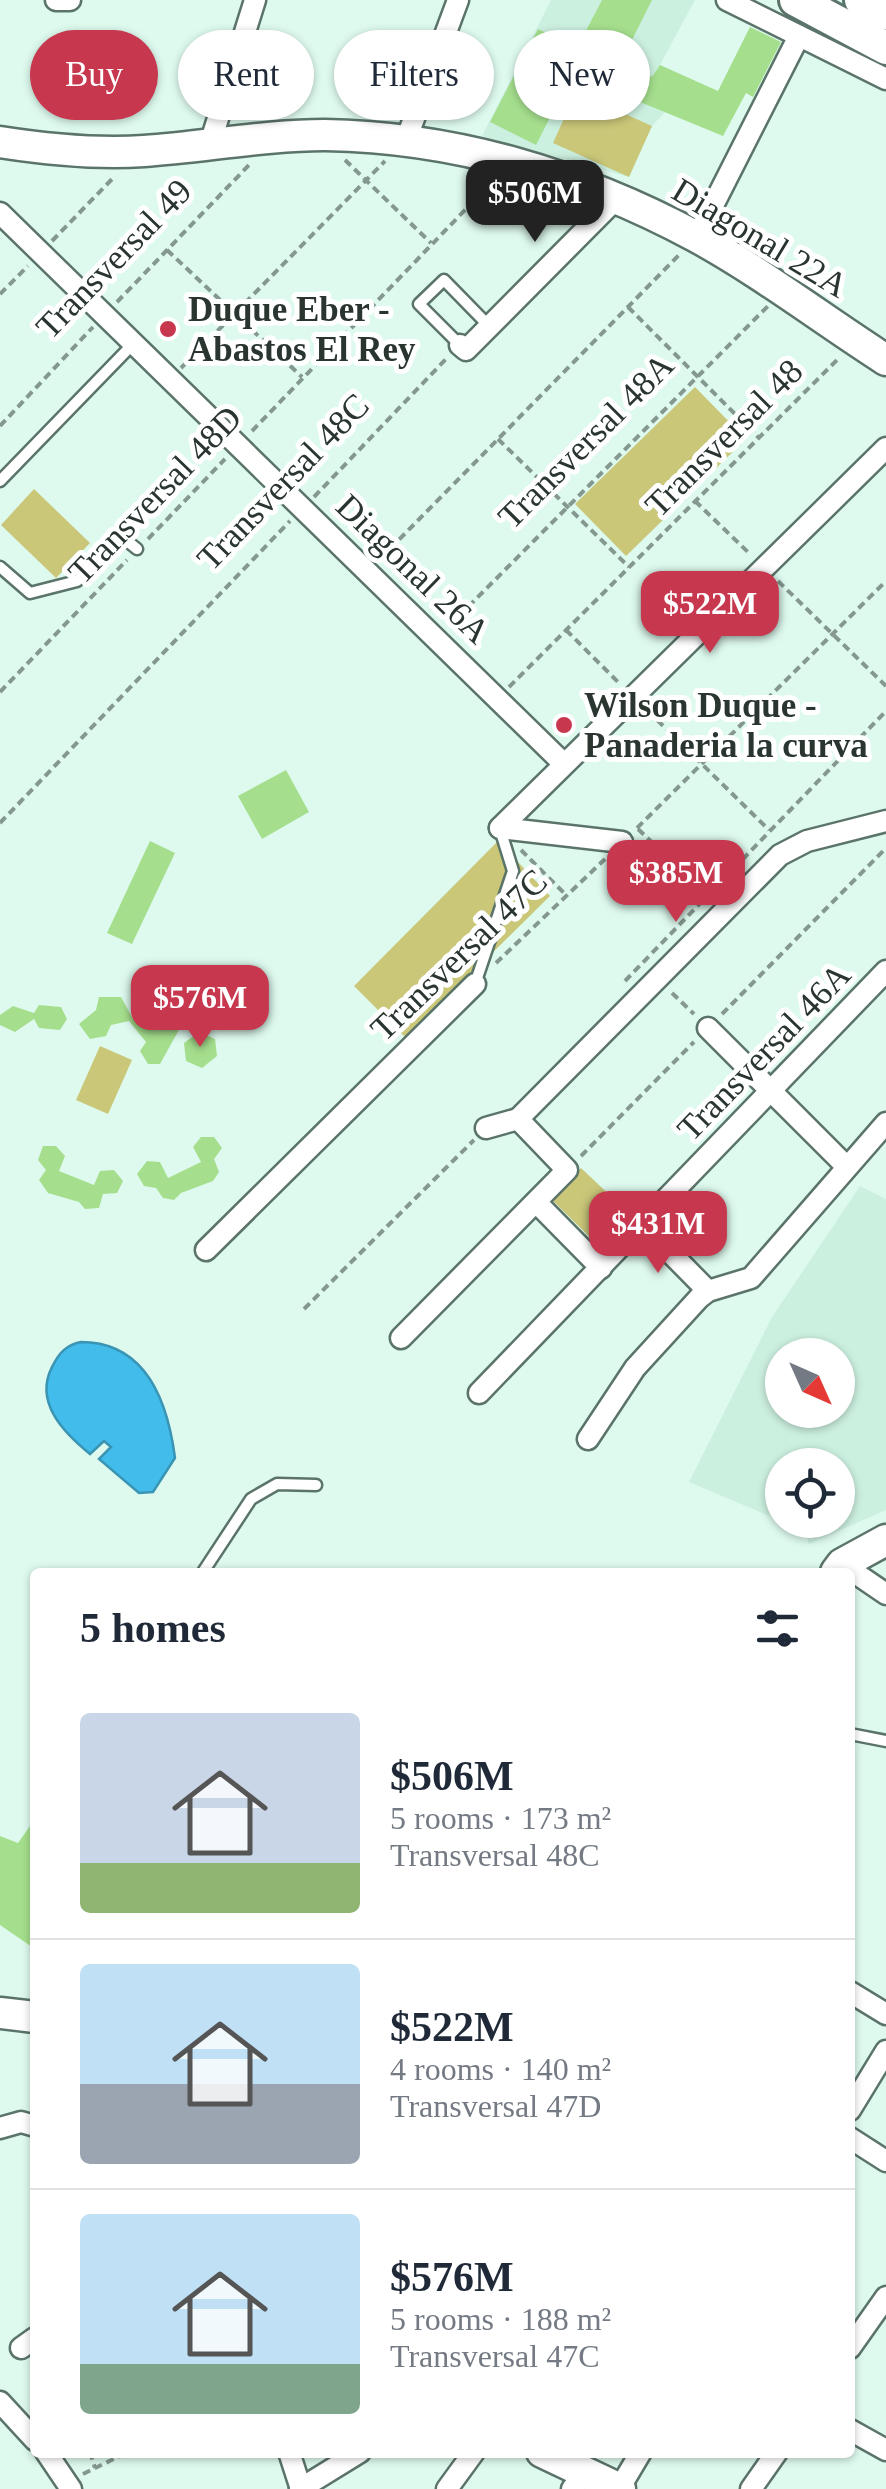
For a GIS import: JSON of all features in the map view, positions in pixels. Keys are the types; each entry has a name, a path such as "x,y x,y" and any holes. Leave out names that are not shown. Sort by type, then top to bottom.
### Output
{"main road":[{"path":"796,0 886,48"}],"street":[{"path":"210,144 255,0"},
{"path":"406,140 458,0"},
{"path":"728,0 886,79"},
{"path":"697,237 799,36"},
{"name":"Diagonal 22A","path":"3,143 139,151 320,135 406,140 512,160 616,199 697,237 886,360"},
{"path":"460,345 466,350 616,199"},
{"name":"Diagonal 26A","path":"0,213 564,764"},
{"path":"500,828 886,448"},
{"path":"486,1128 518,1119 780,855 807,841 886,821"},
{"path":"500,828 629,835"},
{"name":"Transversal 46A","path":"479,1392 644,1226 886,971"},
{"name":"Transversal 47C","path":"206,1250 475,984"},
{"path":"708,1028 847,1167"},
{"path":"401,1338 567,1170 518,1119"},
{"path":"588,1439 635,1368 708,1290 751,1278 886,1123"},
{"path":"536,1202 601,1268"},
{"path":"644,1226 708,1290"},
{"path":"839,1568 886,1540"},
{"path":"855,1577 886,1594"},
{"path":"855,1995 886,2014"},
{"path":"0,2013 30,2016"},
{"path":"855,2102 886,2051"},
{"path":"0,2128 20,2122 30,2125"},
{"path":"855,2141 886,2161"},
{"path":"855,2341 886,2296"},
{"path":"0,2402 30,2435"},
{"path":"855,2433 886,2450"},
{"path":"49,2458 64,2486"},
{"path":"291,2458 300,2489 350,2458"},
{"path":"447,2489 470,2458"},
{"path":"549,2458 578,2481 619,2489 637,2458"},
{"path":"751,2489 773,2458"}],"lane":[{"path":"460,345 420,304 444,280 490,327"},
{"path":"0,481 134,343"},
{"path":"0,567 30,593 77,581 122,536 138,550"},
{"path":"475,984 512,870 500,828"},
{"path":"207,1568 251,1499 277,1484 316,1484"},
{"path":"855,1735 886,1740"}],"path":[{"path":"320,135 432,244"},
{"name":"Transversal 49","path":"0,426 275,138"},
{"path":"170,378 406,140"},
{"path":"0,294 139,151"},
{"name":"Transversal 48D","path":"0,692 512,160"},
{"path":"368,570 697,237"},
{"path":"168,250 303,378"},
{"name":"Transversal 48A","path":"437,637 782,292"},
{"path":"628,307 759,438"},
{"name":"Transversal 48","path":"498,698 856,341"},
{"name":"Transversal 48C","path":"0,823 460,345"},
{"path":"498,440 629,568"},
{"path":"696,501 886,686"},
{"name":"Transversal 47C","path":"475,984 886,580"},
{"path":"566,630 770,831"},
{"path":"500,828 566,896"},
{"path":"629,835 707,895"},
{"path":"567,1170 886,848"},
{"path":"642,963 708,1028"},
{"path":"92,2458 95,2468"},
{"path":"64,2486 116,2458"}],"shaded area":[{"path":"551,0 695,0 660,65 741,102 723,136 667,110 652,126 629,177 482,136 490,120 494,120 514,73 514,120 650,120 650,30 536,30"},
{"path":"563,120 639,120 652,126 629,177 553,143"},
{"path":"695,387 746,439 626,556 575,504"},
{"path":"34,489 90,543 56,578 1,525"},
{"path":"498,841 550,896 406,1038 354,986"},
{"path":"100,1046 132,1060 108,1114 76,1100"},
{"path":"581,1168 638,1222 607,1254 551,1199"},
{"path":"860,1186 886,1199 886,1510 855,1524 855,1448 765,1448 765,1514 689,1482 772,1317"}],"water":[{"path":"81,1342 123,1353 138,1364 160,1398 175,1458 153,1492 139,1493 99,1459 111,1447 104,1441 90,1454 54,1415 47,1380 64,1350"}],"building":[{"path":"602,0 652,0 637,30 586,30"},
{"path":"750,27 781,42 753,97 746,93 723,136 650,106 650,76 660,65 718,91"},
{"path":"514,76 514,120 549,120 536,145 490,122"},
{"path":"286,770 309,812 262,839 238,796"},
{"path":"150,841 175,853 132,944 107,933"},
{"path":"99,997 121,997 133,1019 156,1015 165,1028 180,1028 160,1064 148,1064 140,1051 146,1042 129,1021 111,1025 106,1036 90,1039 79,1024 96,1010"},
{"path":"39,1005 61,1007 67,1019 60,1030 39,1028 34,1019 15,1032 0,1025 0,1015 13,1006 34,1013"},
{"path":"199,1032 215,1039 217,1056 202,1068 186,1061 184,1043"},
{"path":"201,1137 214,1137 222,1148 214,1159 219,1172 213,1181 181,1193 174,1200 163,1198 156,1188 144,1186 137,1174 147,1161 160,1162 168,1178 201,1162 193,1147"},
{"path":"43,1146 56,1146 65,1156 59,1171 94,1185 100,1171 114,1170 123,1181 117,1193 103,1194 99,1208 85,1209 79,1202 48,1193 39,1180 46,1170 38,1160"},
{"path":"30,1826 30,1946 0,1925 0,1836 18,1843"}],"place":[{"name":"Duque Eber - Abastos El Rey","path":"168,329"},
{"name":"Wilson Duque - Panaderia la curva","path":"564,725"}]}
